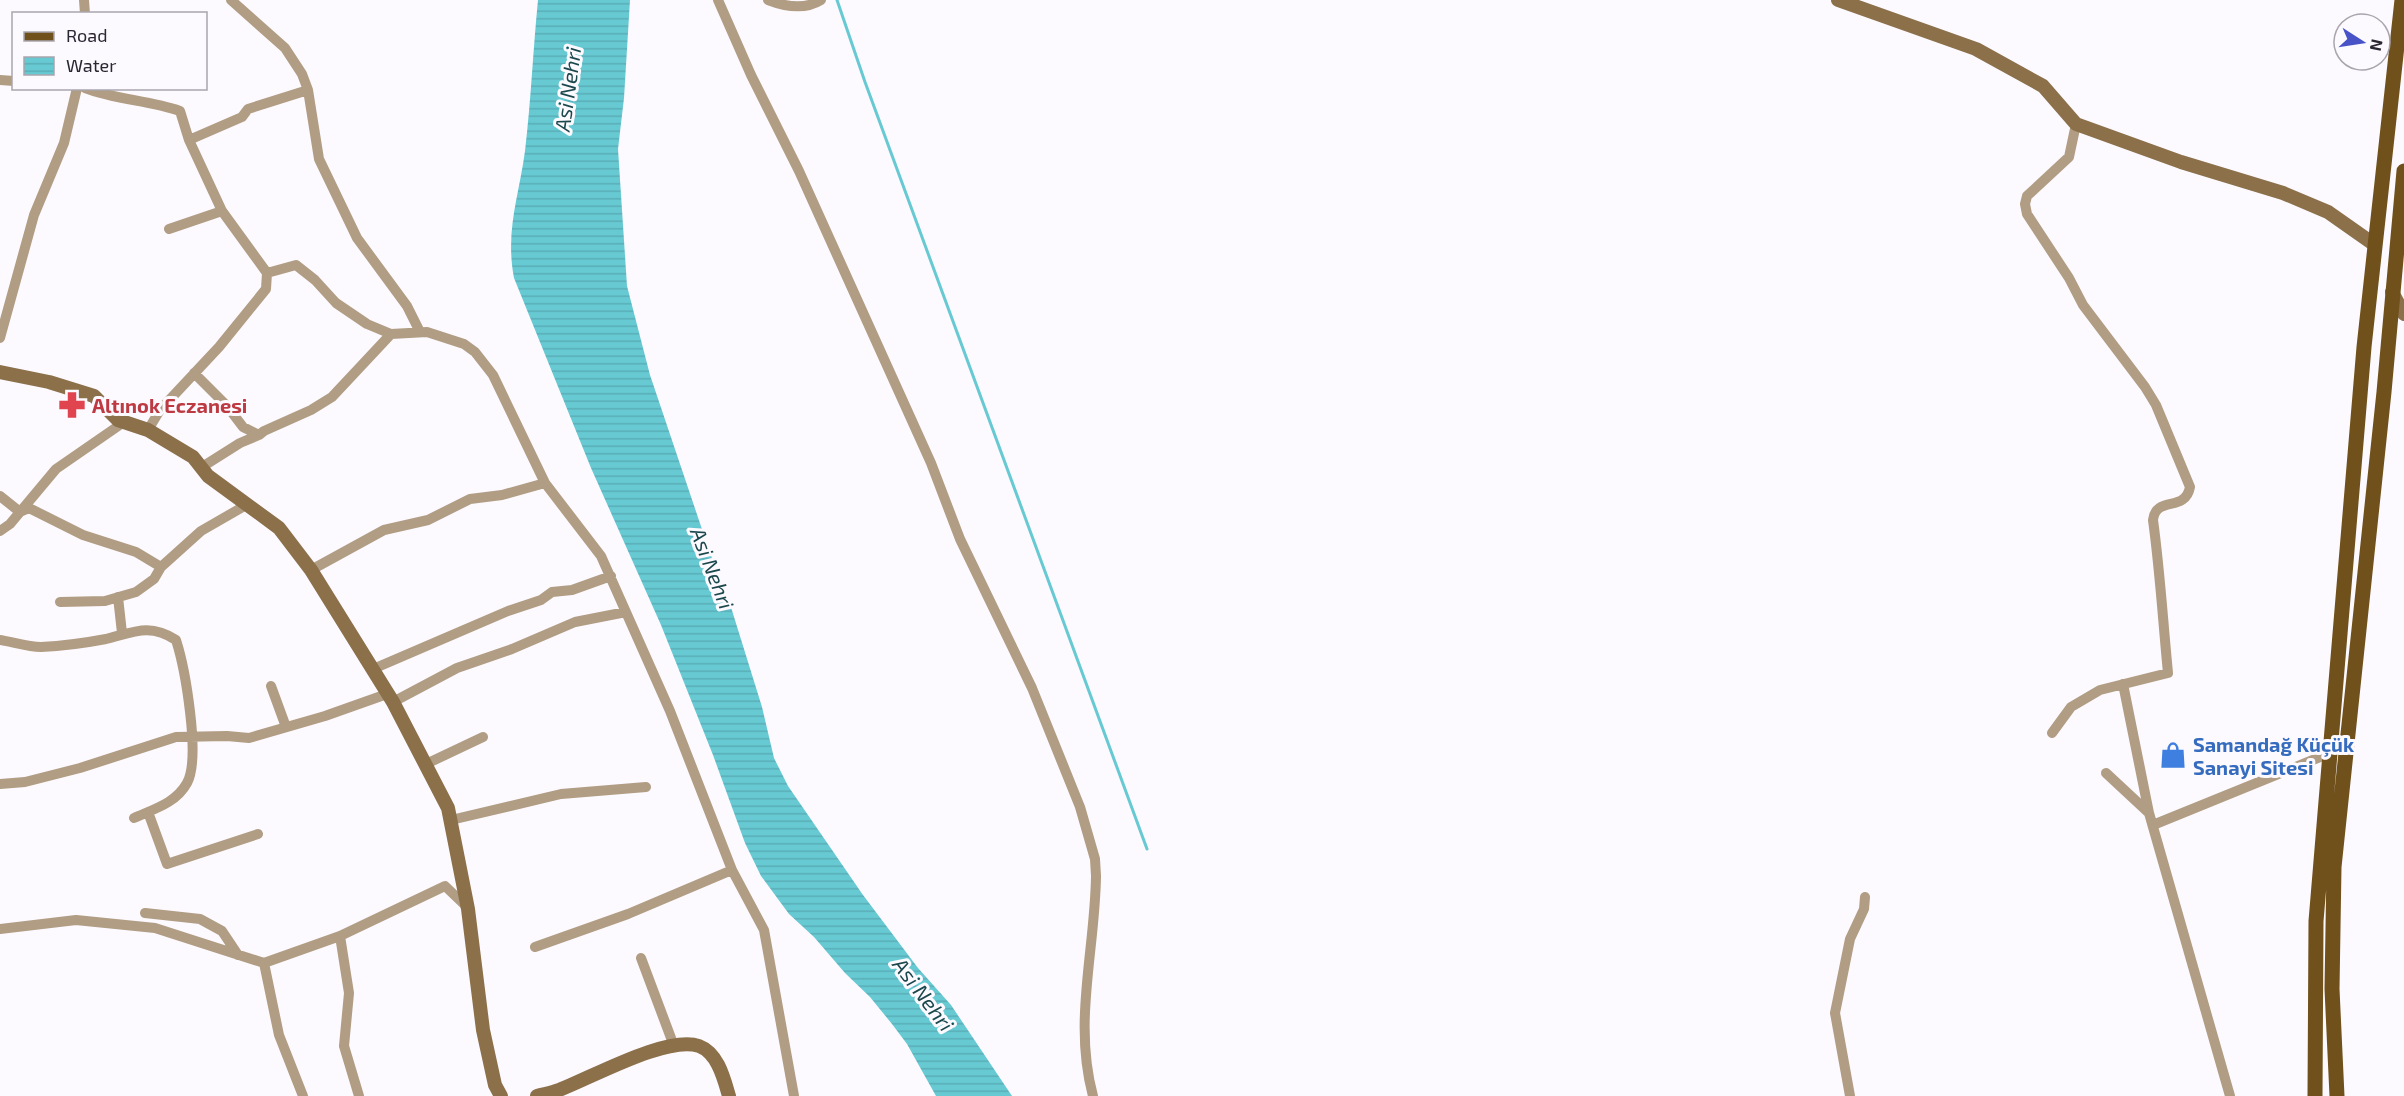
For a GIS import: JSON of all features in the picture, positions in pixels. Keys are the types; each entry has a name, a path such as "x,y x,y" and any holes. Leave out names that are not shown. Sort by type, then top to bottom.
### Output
{"main road":[{"path":"2315,1096 2316,921 2363,359 2402,0"},
{"path":"2337,1096 2332,989 2334,867 2384,392 2404,171"}],"street":[{"path":"231,0 285,48 302,74 308,90 319,159 357,238 407,306 420,332"},
{"path":"719,0 751,75 799,171 931,463 960,539 1032,688 1080,807 1095,859 1096,876 1083,1028 1085,1061 1092,1096"},
{"path":"768,0 798,7 812,5 821,0"},
{"path":"1838,0 1976,49 2043,86 2076,124 2181,162 2283,193 2328,212 2374,245"},
{"path":"0,338 34,215 64,143 77,90"},
{"path":"90,90 105,96 160,104 180,111 189,140 222,211 267,273 266,289 160,410 148,430"},
{"path":"189,140 242,117 248,109 308,90"},
{"path":"2052,733 2071,707 2084,698 2100,690 2168,673 2160,569 2153,520 2154,512 2160,506 2184,500 2189,495 2190,487 2156,405 2084,305 2070,278 2027,213 2025,204 2027,196 2069,157 2076,124"},
{"path":"169,229 222,211"},
{"path":"267,273 296,265 315,280 336,303 367,324 391,334 420,332 464,344 475,352 493,375 545,483 602,556 670,711 732,870 764,930 794,1096"},
{"path":"2392,292 2404,314"},
{"path":"202,467 240,443 311,410 332,397 391,334"},
{"path":"0,372 49,382 94,396 118,420 148,430 193,457 208,476 279,528 311,570 374,669 448,808 468,909 483,1030 495,1085 502,1096"},
{"path":"194,373 227,406 243,428 259,435"},
{"path":"0,531 10,524 56,469 124,422"},
{"path":"311,570 384,530 428,520 470,499 502,495 545,483"},
{"path":"0,496 20,512"},
{"path":"60,602 105,601 136,592 154,579 160,567 201,531 248,504"},
{"path":"20,512 29,508 83,535 136,552 160,567"},
{"path":"374,669 508,611 532,603 552,591 572,590 611,576"},
{"path":"118,597 122,633"},
{"path":"0,784 25,783 176,737 249,738 390,698 458,668 512,649 575,622 626,612"},
{"path":"0,640 38,647 105,639 122,633 147,630 165,633 176,640 186,677 191,736 192,760 188,783 167,804 134,818"},
{"path":"2123,684 2149,813 2230,1096"},
{"path":"271,686 286,727"},
{"path":"426,764 483,737"},
{"path":"2153,825 2330,753"},
{"path":"2106,773 2149,813"},
{"path":"451,820 561,794 646,787"},
{"path":"148,812 167,864 258,834"},
{"path":"535,947 628,914 732,870"},
{"path":"0,929 76,920 155,928 264,963 340,936 445,886 468,909"},
{"path":"1850,1096 1834,1013 1850,939 1864,909 1864,897"},
{"path":"145,913 200,919 222,931 238,955"},
{"path":"340,936 349,993 344,1046 359,1096"},
{"path":"641,958 674,1046"},
{"path":"264,963 279,1035 303,1096"},
{"path":"537,1096 559,1090 628,1060 674,1046 700,1046 714,1057 729,1096"}],"water":[{"name":"Asi Nehri","path":"538,0 630,0 624,98 618,149 627,286 650,375 710,553 730,604 762,707 774,758 788,786 863,895 918,968 951,1005 1012,1096 936,1096 907,1044 892,1024 814,937 789,914 761,876 745,843 661,625 591,468 514,278 512,229 525,151"}],"waterway":[{"path":"837,0 865,82 1147,849"}],"place":[{"name":"Altınok Eczanesi","path":"72,405"},
{"name":"Samandağ Küçük Sanayi Sitesi","path":"2173,755"}]}
